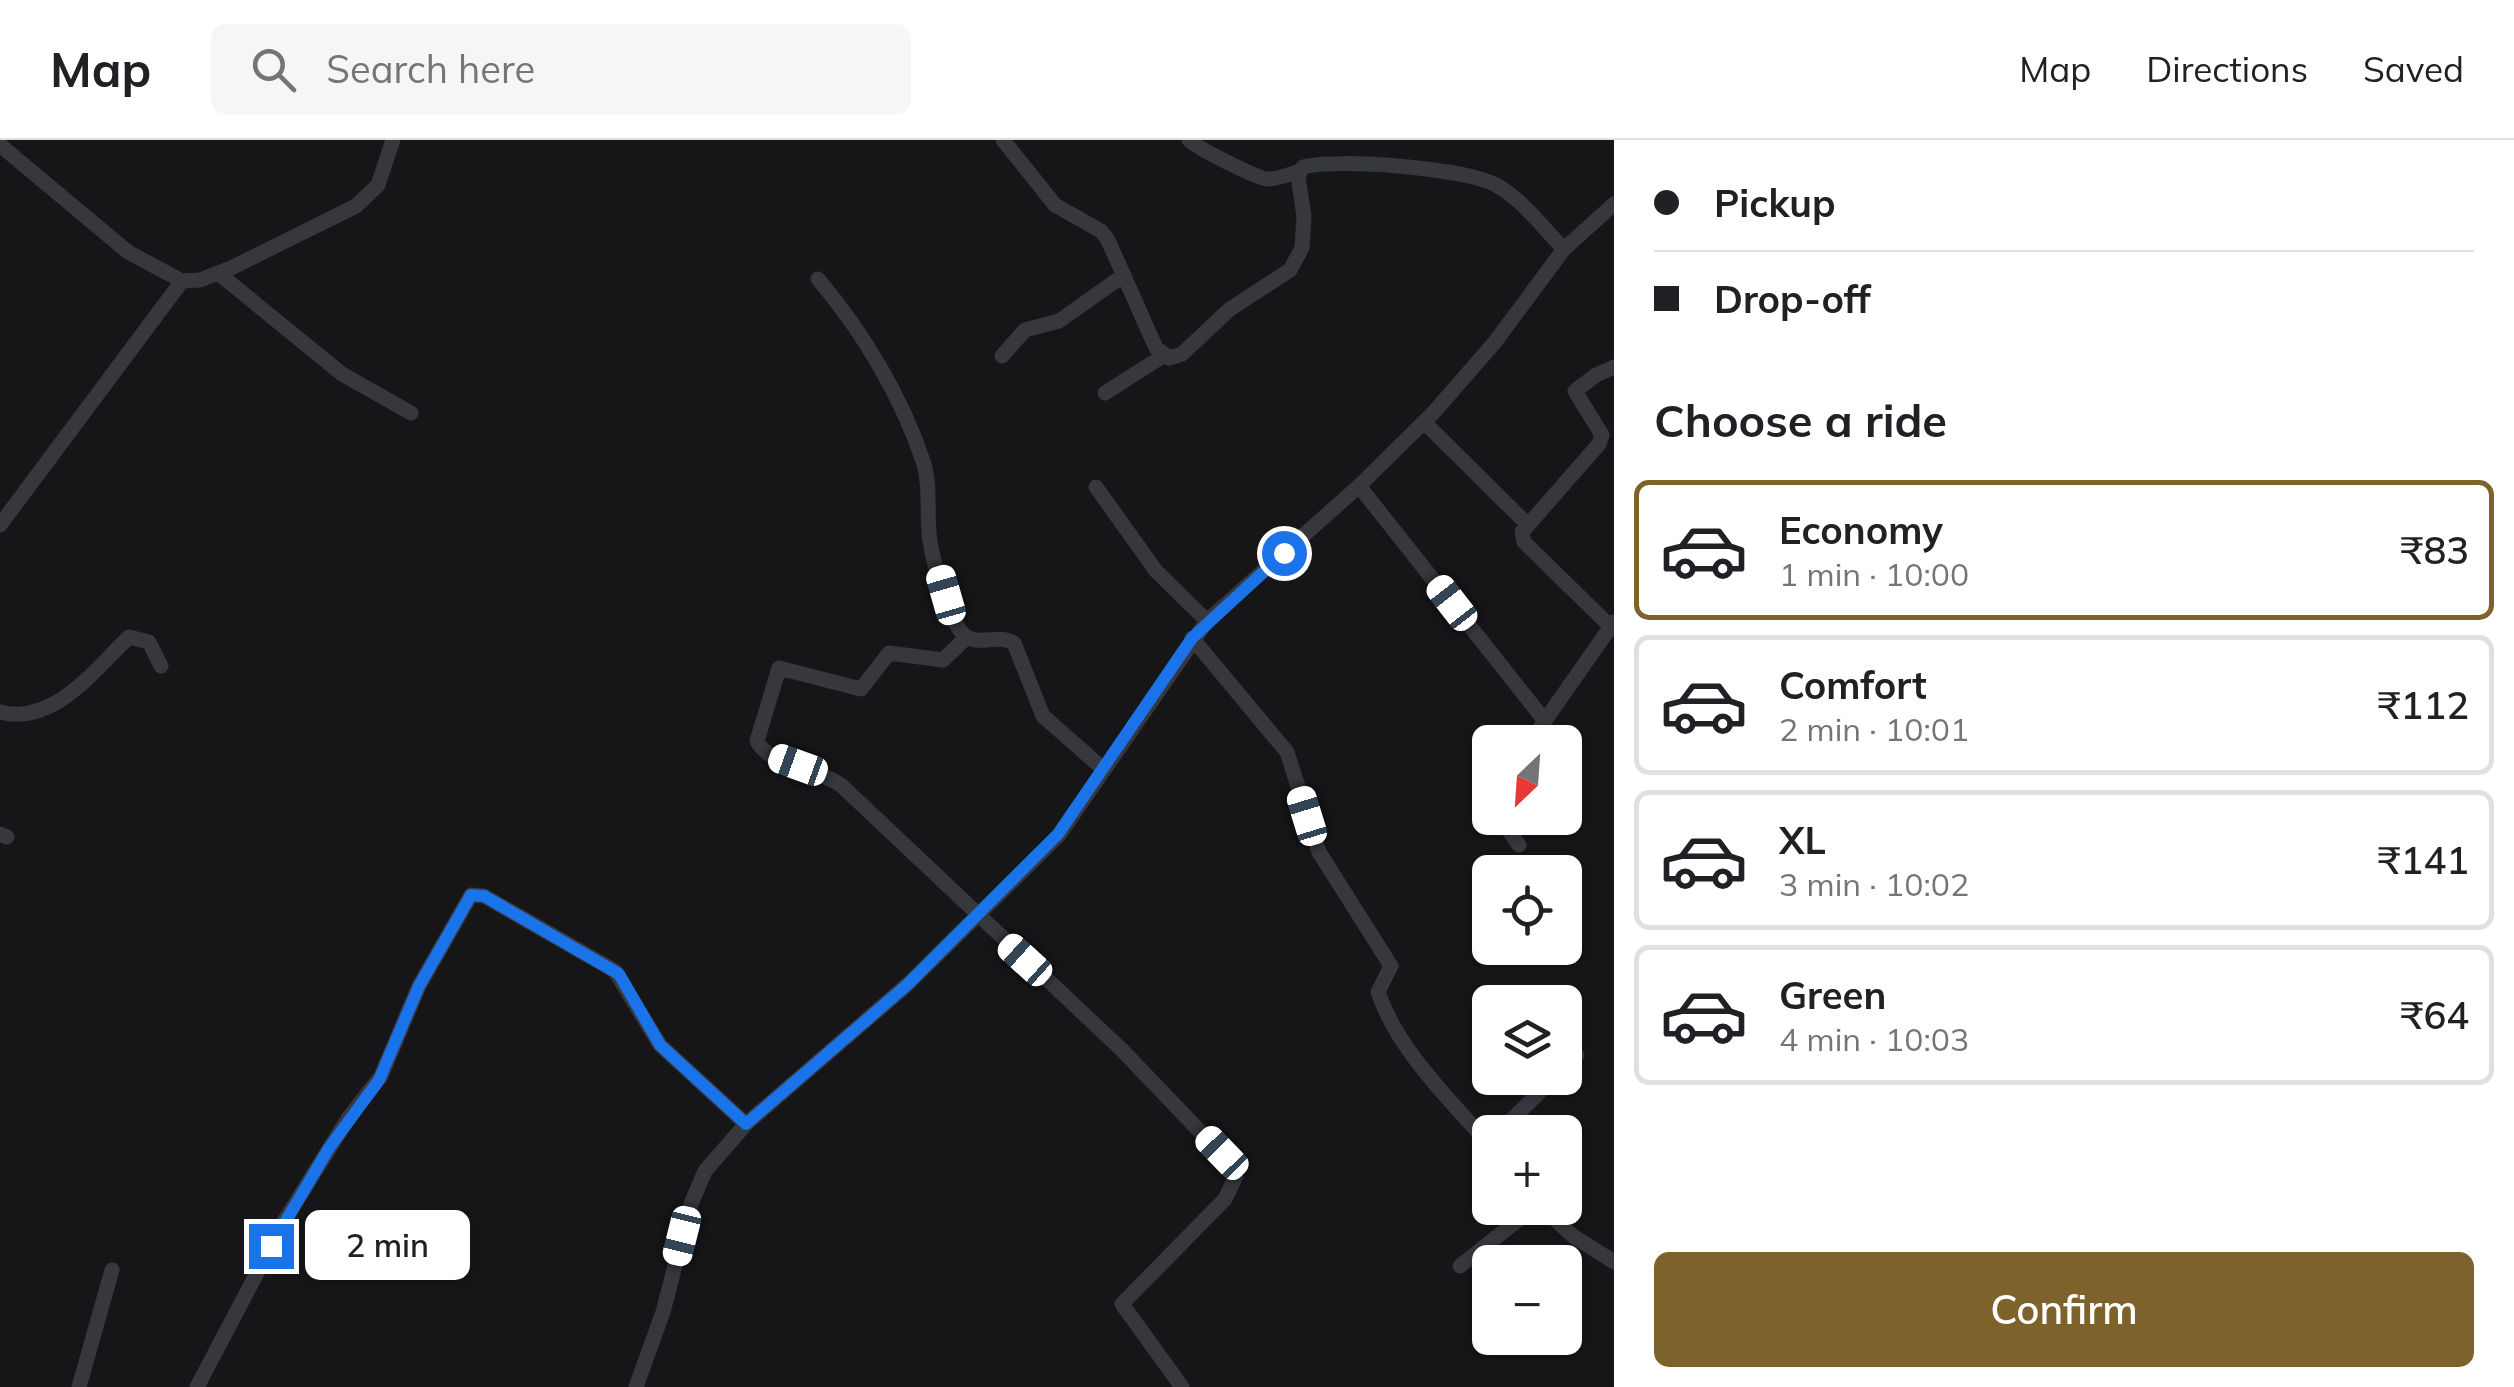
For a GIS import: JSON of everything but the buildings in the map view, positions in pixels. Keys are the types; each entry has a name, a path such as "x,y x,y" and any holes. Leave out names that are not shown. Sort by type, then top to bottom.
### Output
{"street":[{"path":"0,525 182,282 218,274 317,229 356,206 378,185 393,140"},
{"path":"1003,140 1055,205 1100,230 1164,356 1169,358 1182,354 1230,309 1290,270 1302,248 1304,232 1300,171"},
{"path":"1189,140 1201,150 1227,158 1259,178 1276,178 1310,165 1348,163 1439,172 1488,182 1523,207 1564,250"},
{"path":"0,145 128,252 182,282"},
{"path":"636,1387 664,1312 697,1186 746,1124 908,984 1058,834 1192,638 1424,422 1496,342 1564,250 1614,204"},
{"path":"218,274 342,374 411,414"},
{"path":"1002,356 1025,330 1051,326 1124,276"},
{"path":"818,279 858,330 898,403 924,466 930,542 950,610 967,637 983,641 1007,638 1014,642 1042,716 1102,768"},
{"path":"1105,394 1164,356"},
{"path":"1542,725 1613,625 1524,542 1522,532 1599,444 1602,435 1575,392 1596,375 1614,368"},
{"path":"1424,422 1526,523"},
{"path":"1359,486 1545,721"},
{"path":"1096,487 1156,571 1208,621"},
{"path":"0,712 24,714 58,703 129,637 149,642 162,666"},
{"path":"967,637 944,660 889,653 857,690 779,668 757,741 766,753 824,774 842,786 1110,1038 1232,1166 1236,1176 1225,1199 1122,1304 1182,1387"},
{"path":"1192,638 1287,752 1319,852 1391,966 1378,992 1388,1015 1406,1046 1472,1119"},
{"path":"1511,835 1518,845"},
{"path":"198,1387 286,1218 349,1116 379,1080 419,986 471,895 484,896 615,971 660,1045 746,1124"},
{"path":"1518,1115 1537,1095"},
{"path":"1460,1266 1512,1225"},
{"path":"1561,1225 1614,1262"},
{"path":"80,1387 112,1270"}],"route":[{"path":"271,1246 349,1116 379,1080 419,986 471,895 484,896 619,974 660,1045 746,1124 908,984 1058,834 1192,638 1284,553"}]}
